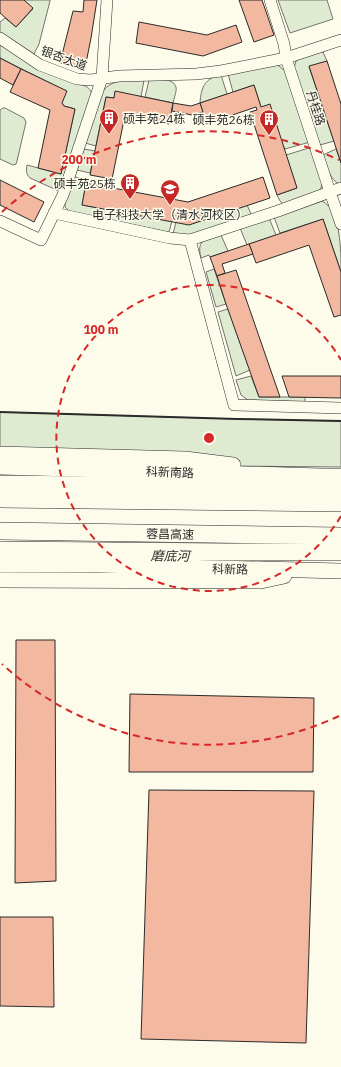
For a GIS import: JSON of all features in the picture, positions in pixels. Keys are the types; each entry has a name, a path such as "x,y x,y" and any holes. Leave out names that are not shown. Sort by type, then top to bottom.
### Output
{"highway":[{"path":"321,476 341,477"},
{"path":"0,484 341,488"},
{"path":"0,499 341,503"},
{"name":"蓉昌高速","path":"0,531 341,536"},
{"path":"0,550 341,552"}],"main road":[{"path":"0,454 185,459 321,476"},
{"name":"科新南路","path":"0,467 321,476"},
{"name":"科新路","path":"0,565 99,565 341,571"},
{"path":"0,580 261,581 306,571"}],"street":[{"path":"0,220 41,240 63,195 102,78 107,0"},
{"name":"丹桂路","path":"270,0 284,44 286,58 341,224"},
{"name":"银杏大道","path":"0,38 40,65 77,79 91,80 118,76 196,74 221,71 286,58 341,40"},
{"path":"54,213 170,238 190,240 278,211 341,188"},
{"path":"190,240 234,405 341,408"}],"green space":[{"path":"24,0 50,0 39,44 34,54 0,32 0,22 5,18 16,27 33,9"},
{"path":"278,0 327,0 333,19 290,33"},
{"path":"0,45 34,67 90,89 92,94 61,192 30,178 26,169 27,165 61,174 75,109 64,106 62,103 66,91 0,58"},
{"path":"323,52 327,61 309,67 320,99 306,103 294,68 296,61"},
{"path":"276,64 285,71 310,142 285,149 261,107 254,85 233,92 228,74"},
{"path":"221,75 227,94 200,103 201,92 205,84 211,78"},
{"path":"144,80 141,97 115,92 114,98 106,97 96,146 85,143 102,92 106,87 121,81"},
{"path":"149,80 168,80 172,82 176,87 173,103 145,97"},
{"path":"321,104 334,141 320,145 307,108"},
{"path":"3,108 24,118 26,122 17,161 16,164 13,165 0,159 0,110"},
{"path":"312,147 322,183 319,192 283,204 277,195 297,188 286,155"},
{"path":"84,149 95,151 90,173 77,170"},
{"path":"336,149 341,163 341,185 331,176 323,155"},
{"path":"75,177 87,179 82,205 172,221 169,232 70,212 65,207 65,202"},
{"path":"322,201 333,213 339,232 341,272 323,219 280,233 274,217"},
{"path":"247,205 252,216 195,236 173,234 176,222"},
{"path":"269,218 276,235 247,245 240,228"},
{"path":"221,235 228,251 210,257 209,255 201,258 201,243 207,239"},
{"path":"214,269 226,304 216,307 206,272"},
{"path":"228,309 250,370 236,376 218,312"},
{"path":"251,376 259,397 305,397 305,402 248,400 241,395 236,380"},
{"path":"0,412 341,421 341,467 120,465 0,462"}],"building":[{"path":"0,0 24,0 33,8 16,27 0,13"},
{"path":"84,0 97,0 85,68 60,63 73,11 83,12"},
{"path":"239,0 262,0 274,35 254,42"},
{"path":"139,22 207,35 236,25 242,42 203,56 136,43"},
{"path":"0,58 21,69 13,85 0,78"},
{"path":"327,61 341,104 341,163 309,66"},
{"path":"21,69 67,91 62,103 64,106 75,109 61,174 38,168 50,110 10,92"},
{"name":"硕丰苑26栋","path":"254,85 261,107 270,104 297,188 277,195 250,112 257,110 256,107 206,124 200,103"},
{"name":"硕丰苑24栋","path":"115,91 173,103 169,124 125,115 112,179 90,175 106,97 114,98"},
{"path":"173,103 191,106 200,103 203,112 192,115 172,111"},
{"name":"硕丰苑25栋","path":"263,177 270,198 189,225 82,205 86,183 188,202"},
{"path":"0,180 44,202 34,222 0,205"},
{"path":"323,219 341,272 341,315 334,317 309,245 256,263 249,244"},
{"path":"249,244 253,254 222,264 225,273 217,276 210,257"},
{"path":"236,270 280,397 259,397 226,304 217,276"},
{"path":"282,376 341,376 341,398 289,397"},
{"path":"16,640 55,640 56,881 15,883"},
{"path":"130,694 314,698 313,772 129,772"},
{"path":"149,790 314,791 306,1043 141,1039"},
{"path":"0,917 53,917 54,1007 0,1006"}],"wall":[{"path":"0,412 341,421"}],"place":[{"name":"硕丰苑24栋","path":"109,135"},
{"name":"硕丰苑26栋","path":"269,136"},
{"name":"硕丰苑25栋","path":"130,200"},
{"name":"电子科技大学（清水河校区）","path":"170,206"}],"water label":[{"name":"磨底河","path":"170,556"}]}
